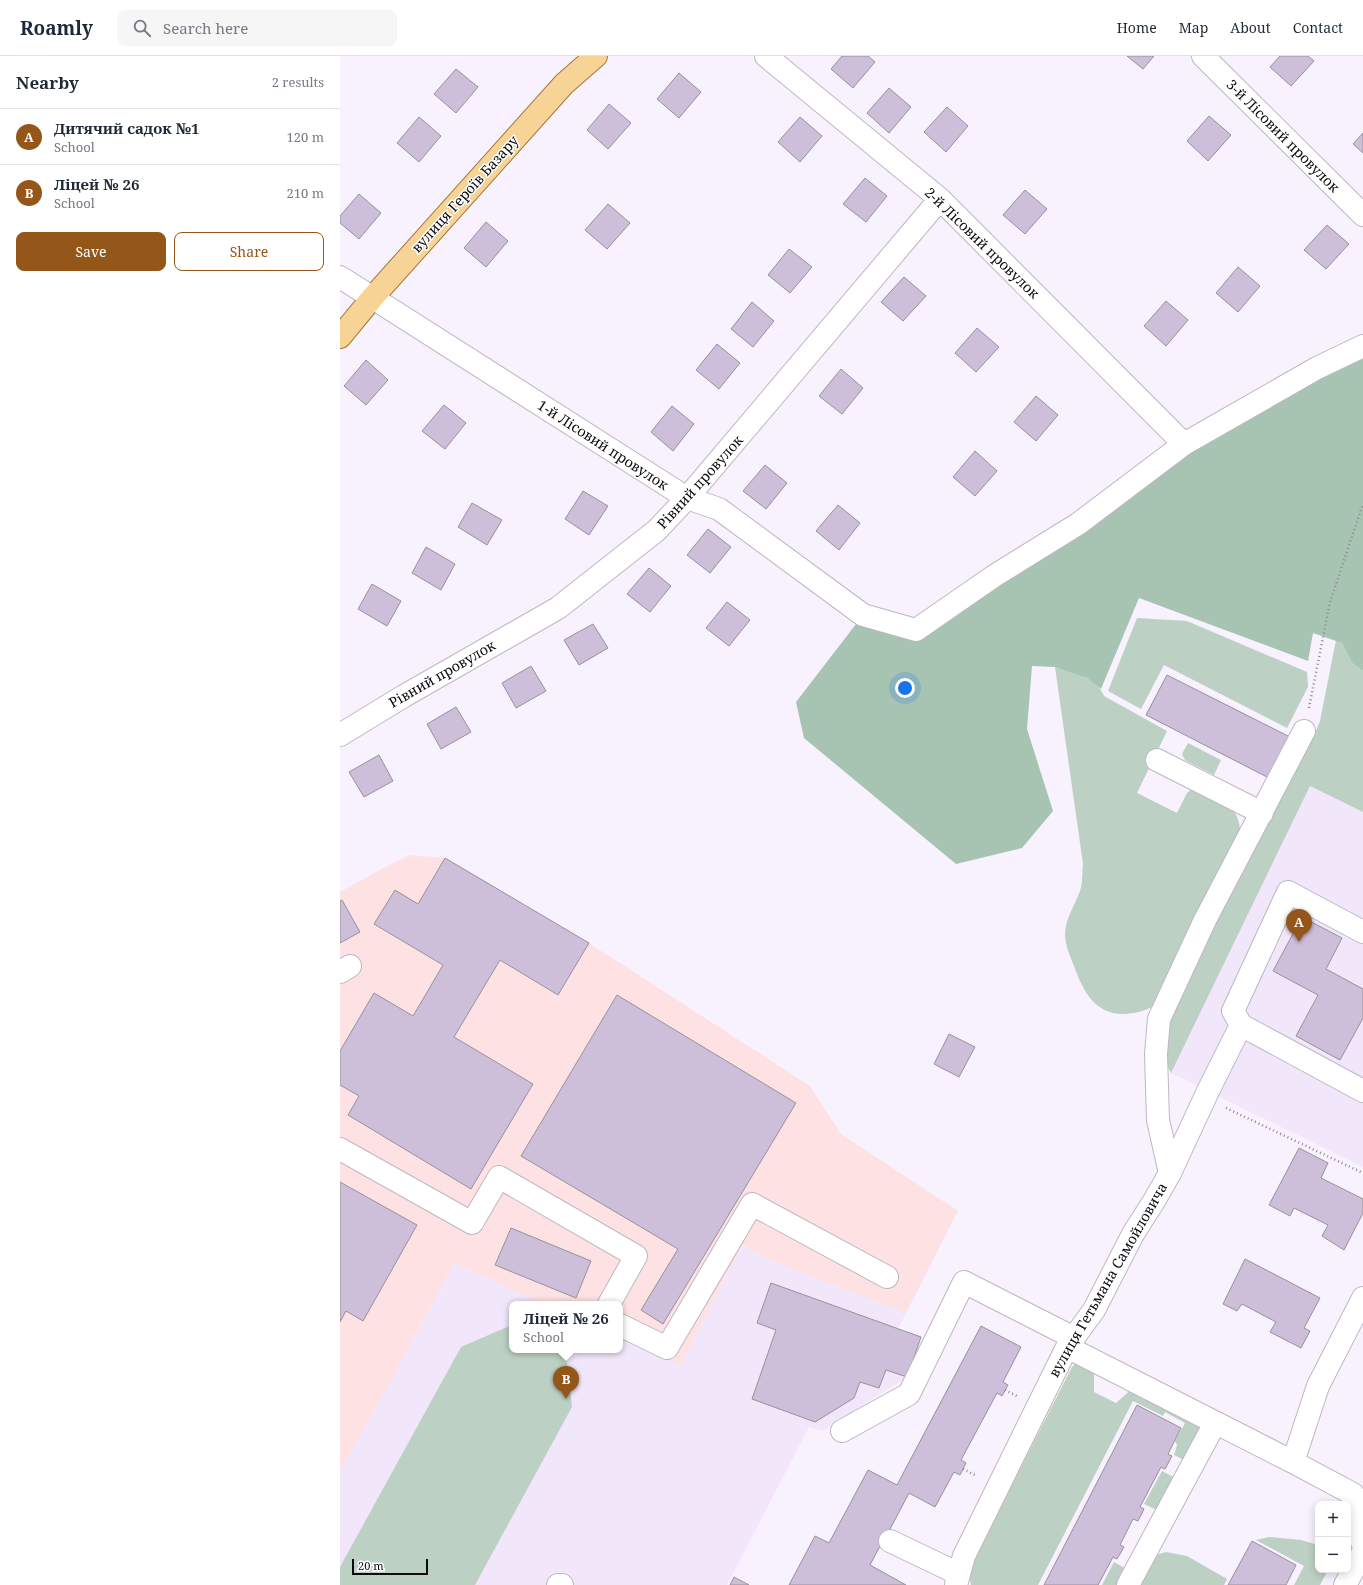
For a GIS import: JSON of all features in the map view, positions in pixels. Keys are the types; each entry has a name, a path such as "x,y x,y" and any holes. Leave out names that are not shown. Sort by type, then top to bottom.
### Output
{"main road":[{"name":"вулиця Героїв Базару","path":"340,338 373,298 564,84 596,56"}],"street":[{"name":"2-й Лісовий провулок","path":"766,56 940,199 1184,444"},
{"name":"3-й Лісовий провулок","path":"1203,56 1363,215"},
{"name":"Рівний провулок","path":"340,735 410,692 558,608 657,530 688,498 940,199"},
{"name":"1-й Лісовий провулок","path":"340,277 688,498 719,509 863,615 916,630 994,576 1078,524 1184,444"},
{"path":"1184,444 1318,368 1363,346"},
{"name":"вулиця Гетьмана Самойловича","path":"958,1580 964,1556 1070,1343 1094,1310 1133,1234 1170,1173 1158,1120 1156,1054 1159,1019 1205,920 1304,731"},
{"path":"1157,760 1262,813"},
{"path":"1363,932 1288,892 1233,1012 1240,1025 1363,1091"},
{"path":"1170,1173 1240,1025"},
{"path":"340,1149 442,1208 472,1223 499,1177 636,1256 611,1301"},
{"path":"623,1326 667,1348 752,1204 887,1277"},
{"path":"842,1431 909,1394 964,1282 1070,1343 1215,1423 1354,1494 1360,1537 1363,1545"},
{"path":"1293,1462 1318,1386 1363,1298"},
{"path":"1128,1585 1215,1423"},
{"path":"890,1541 958,1580"},
{"path":"1345,1585 1363,1552"}],"path":[{"path":"1304,731 1330,602 1363,504"},
{"path":"1205,1098 1363,1174"}],"shaded area":[{"path":"1310,786 1363,812 1363,1167 1171,1073"},
{"path":"410,855 445,858 589,943 810,1086 841,1134 958,1211 906,1313 777,1263 742,1245 681,1365 623,1338 623,1301 536,1301 454,1263 396,1372 340,1470 340,892"},
{"path":"742,1245 777,1263 906,1313 898,1329 921,1337 907,1377 822,1431 809,1427 727,1585 340,1585 340,1470 396,1372 454,1263 536,1301 509,1301 509,1353 623,1353 623,1338 681,1365"}],"green space":[{"path":"1363,346 1363,671 1352,663 1342,643 1313,633 1308,661 1139,598 1101,689 1087,678 1055,667 1032,666 1027,729 1053,811 1022,848 956,864 804,738 796,702 863,615 916,630 1184,444"},
{"path":"1137,618 1187,621 1307,672 1308,687 1287,728 1164,665 1141,709 1108,691"},
{"path":"1336,640 1342,643 1352,663 1363,671 1363,812 1310,786 1171,1073 1165,1062 1171,1008 1314,736 1320,721"},
{"path":"1055,667 1090,680 1096,684 1104,696 1167,731 1137,793 1177,813 1187,793 1193,788 1226,804 1237,816 1240,835 1156,1004 1145,1010 1137,1012 1125,1014 1115,1013 1098,1006 1092,1000 1086,992 1078,975 1065,938 1065,928 1068,917 1081,888 1083,864"},
{"path":"1188,743 1221,760 1214,775 1185,760 1182,754"},
{"path":"509,1326 509,1353 566,1353 572,1407 475,1585 340,1585 340,1567 461,1347"},
{"path":"1079,1362 1094,1373 1094,1392 1116,1403 1134,1387 1206,1425 1186,1461 1174,1455 1177,1445 1175,1441 1185,1423 1165,1412 1163,1416 1133,1401 1038,1585 971,1585 970,1580 972,1564 1072,1367"},
{"path":"1162,1471 1177,1479 1159,1511 1144,1504"},
{"path":"1269,1537 1301,1540 1315,1544 1315,1573 1326,1573 1320,1585 1294,1585 1304,1566 1256,1540"},
{"path":"1166,1552 1187,1556 1227,1579 1224,1585 1137,1585 1152,1556"},
{"path":"1114,1562 1128,1570 1120,1585 1102,1585"}],"building":[{"path":"842,56 868,56 875,62 853,88 831,69"},
{"path":"1127,56 1154,56 1143,69"},
{"path":"1280,56 1308,56 1314,61 1291,86 1270,67"},
{"path":"456,69 478,87 456,113 434,94"},
{"path":"679,73 701,92 679,118 657,99"},
{"path":"889,88 911,107 889,133 867,113"},
{"path":"609,104 631,123 608,149 587,130"},
{"path":"947,107 968,126 946,152 924,132"},
{"path":"1209,116 1231,135 1208,161 1187,141"},
{"path":"419,117 441,136 419,162 397,143"},
{"path":"800,117 822,136 800,162 778,142"},
{"path":"1363,133 1363,153 1353,144"},
{"path":"865,178 887,196 866,222 843,204"},
{"path":"1025,190 1047,209 1025,234 1003,215"},
{"path":"359,194 381,213 359,239 340,223 340,216"},
{"path":"608,204 630,223 607,249 585,230"},
{"path":"486,222 508,241 486,267 464,248"},
{"path":"1327,225 1349,244 1326,269 1304,250"},
{"path":"789,249 812,267 790,293 768,275"},
{"path":"1238,267 1260,286 1238,312 1216,293"},
{"path":"904,277 926,296 903,321 881,302"},
{"path":"1166,301 1188,320 1166,346 1144,326"},
{"path":"752,302 774,321 753,347 731,329"},
{"path":"977,328 999,347 976,372 955,353"},
{"path":"717,344 740,363 719,389 696,370"},
{"path":"366,360 388,380 366,405 344,386"},
{"path":"841,369 863,388 842,414 819,396"},
{"path":"1036,396 1058,415 1036,441 1014,422"},
{"path":"444,405 466,423 445,449 422,431"},
{"path":"672,406 694,424 673,451 651,432"},
{"path":"975,451 997,471 975,496 953,477"},
{"path":"765,465 787,483 766,509 743,491"},
{"path":"583,491 608,506 589,535 565,519"},
{"path":"472,503 502,520 487,545 458,527"},
{"path":"838,505 860,523 839,550 816,531"},
{"path":"708,529 731,547 710,573 687,555"},
{"path":"426,547 455,564 441,590 412,573"},
{"path":"649,568 671,586 650,612 627,594"},
{"path":"372,584 401,601 387,626 358,609"},
{"path":"727,602 750,620 729,646 706,628"},
{"path":"593,624 608,648 579,665 564,640"},
{"path":"531,666 546,691 516,708 502,683"},
{"path":"1167,675 1290,737 1269,778 1146,715"},
{"path":"456,707 471,732 441,749 427,724"},
{"path":"379,755 393,781 364,797 349,772"},
{"path":"445,858 589,943 558,995 500,960 454,1037 533,1084 471,1189 348,1115 359,1096 340,1085 340,1051 374,993 413,1016 443,965 374,924 395,890 418,904"},
{"path":"342,900 360,932 340,943 340,901"},
{"path":"1302,917 1342,938 1326,969 1363,989 1363,1018 1340,1060 1296,1036 1318,995 1273,971"},
{"path":"617,995 796,1103 663,1324 641,1310 678,1249 521,1156"},
{"path":"949,1034 975,1047 959,1077 934,1064"},
{"path":"1299,1148 1328,1163 1321,1178 1363,1199 1363,1213 1344,1250 1322,1236 1328,1225 1294,1208 1290,1216 1269,1205"},
{"path":"340,1182 417,1225 363,1321 346,1311 340,1322"},
{"path":"511,1228 591,1261 576,1298 495,1265"},
{"path":"1245,1259 1320,1298 1304,1328 1310,1331 1301,1348 1270,1332 1276,1322 1242,1304 1237,1311 1223,1304"},
{"path":"771,1283 921,1337 907,1377 886,1370 879,1388 860,1382 854,1398 815,1422 752,1399 776,1330 757,1323"},
{"path":"981,1326 1021,1347 1003,1382 1008,1385 1002,1396 997,1393 961,1460 966,1463 960,1475 954,1472 935,1507 909,1493 889,1531 886,1549 880,1546 870,1565 906,1585 789,1585 815,1536 829,1543 868,1470 897,1485"},
{"path":"1137,1405 1181,1428 1168,1454 1172,1456 1165,1469 1161,1467 1140,1507 1144,1509 1138,1521 1133,1519 1120,1545 1124,1547 1117,1559 1113,1557 1098,1585 1044,1585"},
{"path":"1252,1541 1296,1565 1286,1585 1228,1585"},
{"path":"734,1577 749,1585 730,1585"}],"place":[{"name":"Дитячий садок №1","path":"1299,942"},
{"name":"Ліцей № 26","path":"566,1399"}]}
